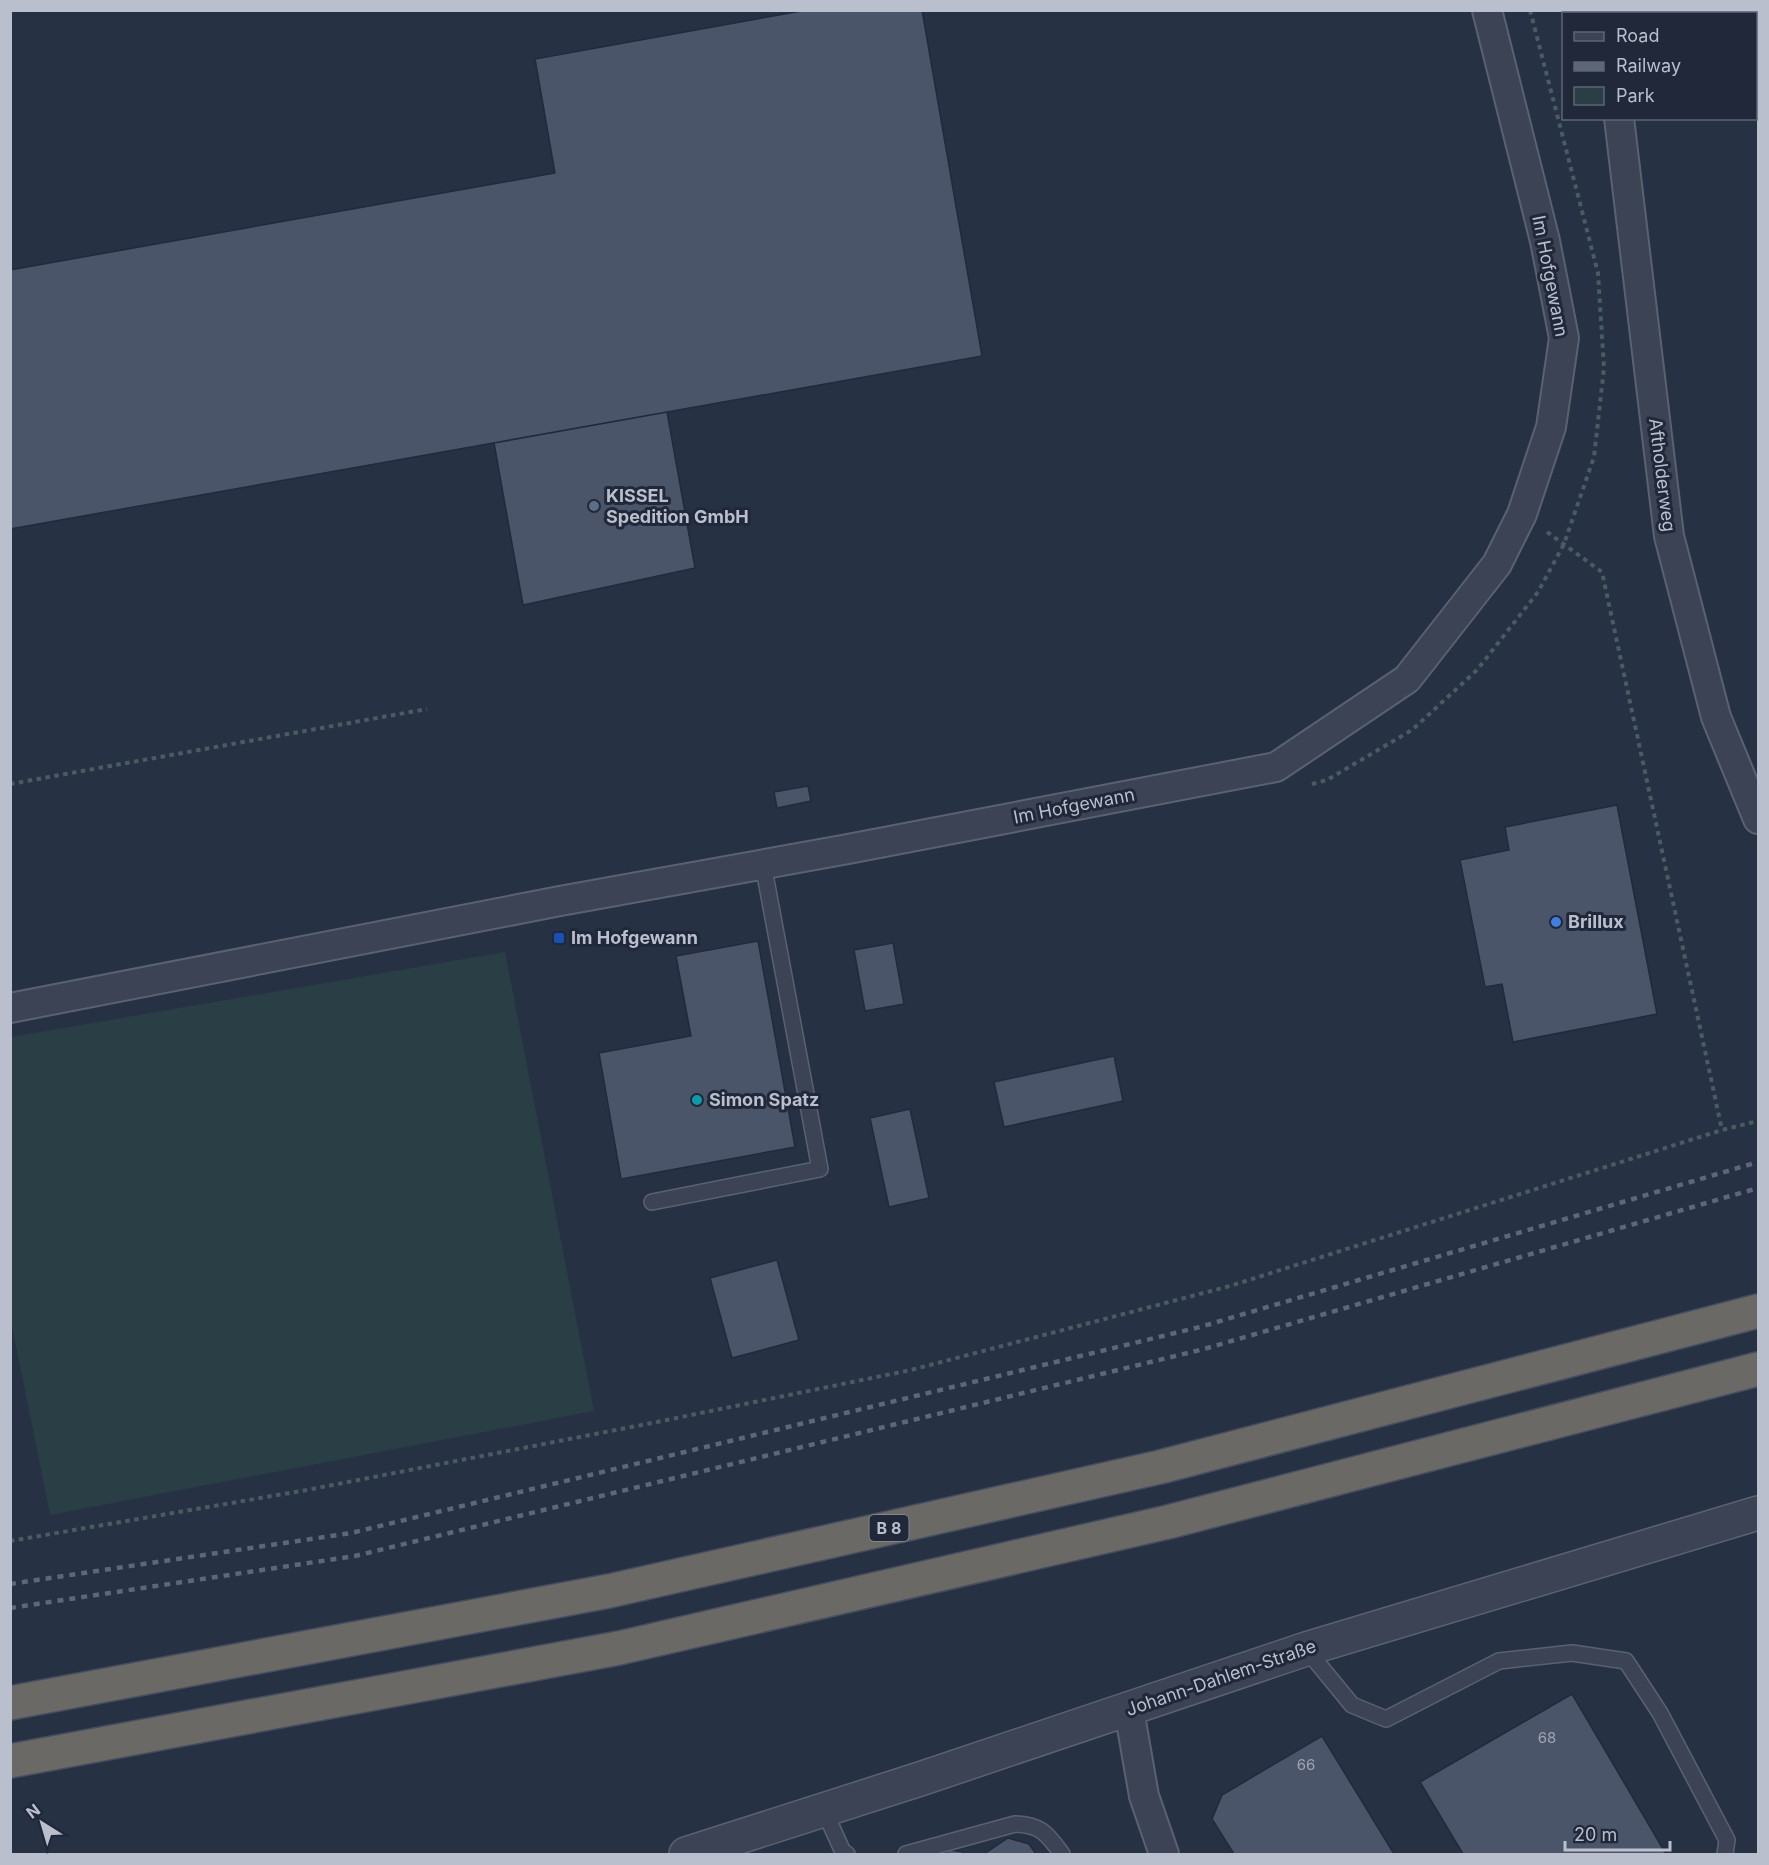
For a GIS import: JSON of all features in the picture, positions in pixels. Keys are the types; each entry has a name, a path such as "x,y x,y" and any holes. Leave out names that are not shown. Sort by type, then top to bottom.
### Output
{"highway":[{"name":"B 8","path":"10,1703 609,1591 1125,1475 1758,1311"},
{"path":"10,1761 619,1648 1168,1522 1758,1369"}],"street":[{"name":"Im Hofgewann","path":"10,1008 560,901 1276,767 1407,679 1497,564 1522,514 1551,427 1564,338 1545,242 1487,10"},
{"name":"Aftholderweg","path":"1619,120 1669,536 1716,717 1758,819"},
{"name":"Johann-Dahlem-Straße","path":"686,1854 1129,1710 1306,1649 1758,1513"},
{"path":"1129,1710 1144,1796 1164,1854"}],"lane":[{"path":"652,1202 820,1169 763,864"},
{"path":"1306,1649 1352,1705 1386,1719 1499,1661 1572,1653 1626,1661 1660,1713 1727,1840 1725,1854"},
{"path":"824,1810 843,1852 847,1854"},
{"path":"906,1854 1015,1824 1033,1824 1046,1833 1062,1854"}],"path":[{"path":"1305,785 1327,780 1412,730 1477,670 1538,592 1564,544 1594,458 1604,368 1598,273 1530,10"},
{"path":"1522,514 1602,572 1722,1130"},
{"path":"10,784 427,709"},
{"path":"10,1541 307,1490 911,1370 1230,1286 1722,1130 1758,1121"}],"green space":[{"path":"505,952 594,1411 50,1515 11,1321 11,1037"}],"building":[{"path":"807,10 922,10 982,356 10,529 10,270 555,173 535,59"},
{"name":"KISSEL Spedition GmbH","path":"667,412 695,568 523,605 494,443"},
{"path":"808,786 811,801 777,808 774,792"},
{"name":"Brillux","path":"1617,805 1657,1014 1513,1042 1502,984 1485,987 1460,860 1509,850 1505,827"},
{"name":"Simon Spatz","path":"758,941 795,1147 621,1179 599,1053 691,1036 676,956"},
{"path":"893,943 904,1004 865,1011 854,950"},
{"path":"1114,1056 1123,1101 1004,1127 994,1082"},
{"path":"910,1109 929,1198 889,1207 870,1118"},
{"path":"777,1260 799,1340 732,1358 710,1278"},
{"path":"1572,1694 1666,1854 1463,1854 1420,1782"},
{"path":"1322,1736 1394,1854 1234,1854 1212,1819 1222,1795"},
{"path":"1008,1838 1029,1844 1036,1854 984,1854"},
{"path":"951,1850 963,1852 965,1854 941,1854"}],"railway":[{"path":"10,1584 351,1533 1200,1327 1758,1162"},
{"path":"10,1608 355,1556 1204,1349 1758,1188"}],"place":[{"name":"KISSEL Spedition GmbH","path":"594,506"},
{"name":"Brillux","path":"1556,922"},
{"name":"Im Hofgewann","path":"559,938"},
{"name":"Simon Spatz","path":"697,1100"}]}
